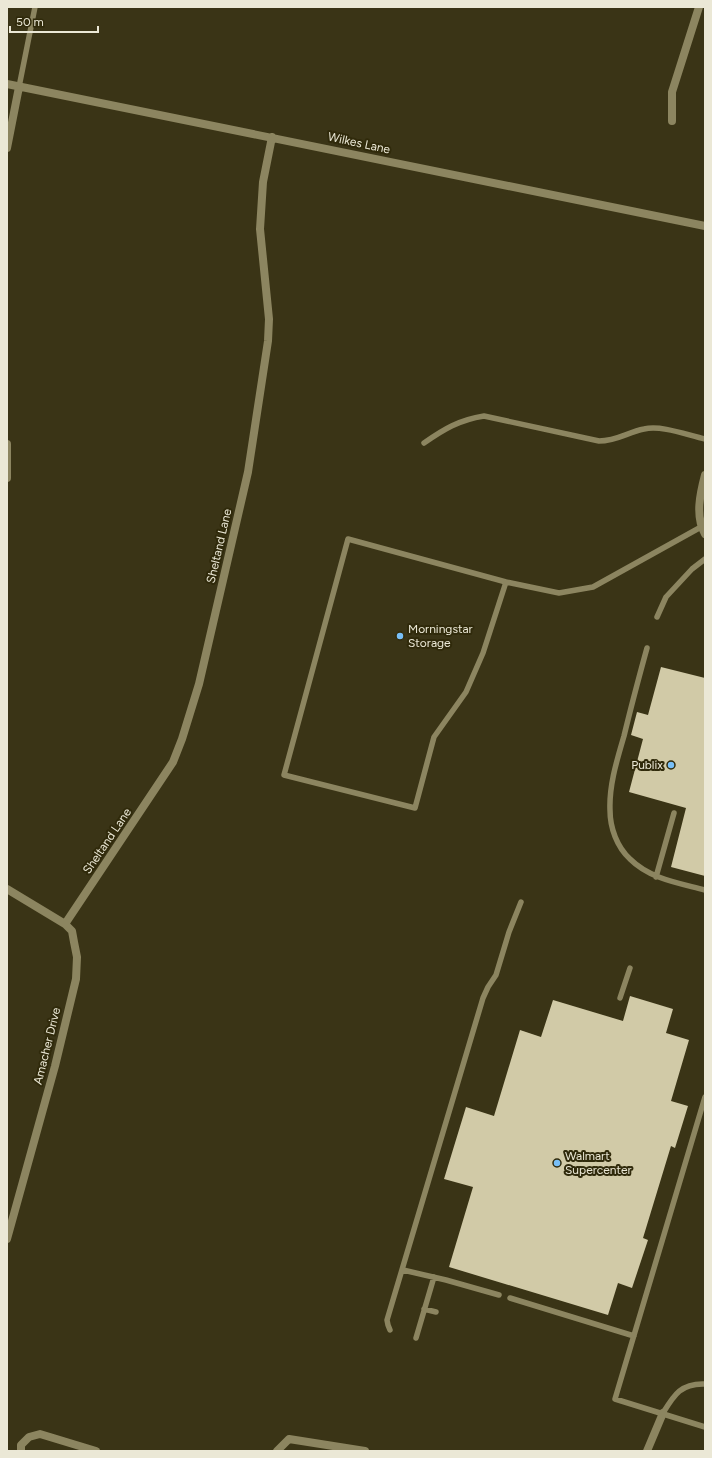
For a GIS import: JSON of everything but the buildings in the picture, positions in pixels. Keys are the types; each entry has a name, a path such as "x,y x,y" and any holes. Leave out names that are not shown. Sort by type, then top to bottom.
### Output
{"street":[{"path":"672,120 672,92 699,7"},
{"name":"Wilkes Lane","path":"7,84 705,226"},
{"path":"7,148 18,87"},
{"name":"Sheltand Lane","path":"66,924 173,762 187,726 199,684 248,472 266,362 269,320 260,229 263,182 272,138"},
{"path":"7,444 7,478"},
{"path":"703,530 699,511 705,475"},
{"path":"7,889 66,924"},
{"name":"Amacher Drive","path":"7,1240 55,1066 76,979 77,957 72,931 66,924"},
{"path":"647,1451 663,1413"},
{"path":"21,1451 21,1445 29,1437 40,1434 96,1451"},
{"path":"277,1451 289,1439 365,1451"}],"lane":[{"path":"18,87 35,7"},
{"path":"424,443 443,430 466,419 484,416 599,441 610,441 644,429 653,428 705,439"},
{"path":"506,582 483,653 466,692 434,737 415,808 284,775 348,539 506,582 559,593 593,587 703,530"},
{"path":"657,616 666,597 692,569 705,559"},
{"path":"647,648 612,780 610,810 611,823 615,837 622,848 630,859 643,869 656,877 705,890"},
{"path":"656,877 674,813"},
{"path":"390,1330 387,1320 483,998 496,975 509,932 521,902"},
{"path":"620,998 630,968"},
{"path":"705,1097 615,1399 705,1427"},
{"path":"403,1270 499,1295"},
{"path":"416,1338 434,1277"},
{"path":"510,1298 634,1336"},
{"path":"424,1309 436,1312"},
{"path":"663,1413 672,1398 684,1387 705,1384"}],"place":[{"name":"Morningstar Storage","path":"400,636"},
{"name":"Publix","path":"671,765"},
{"name":"Walmart Supercenter","path":"557,1163"}]}
